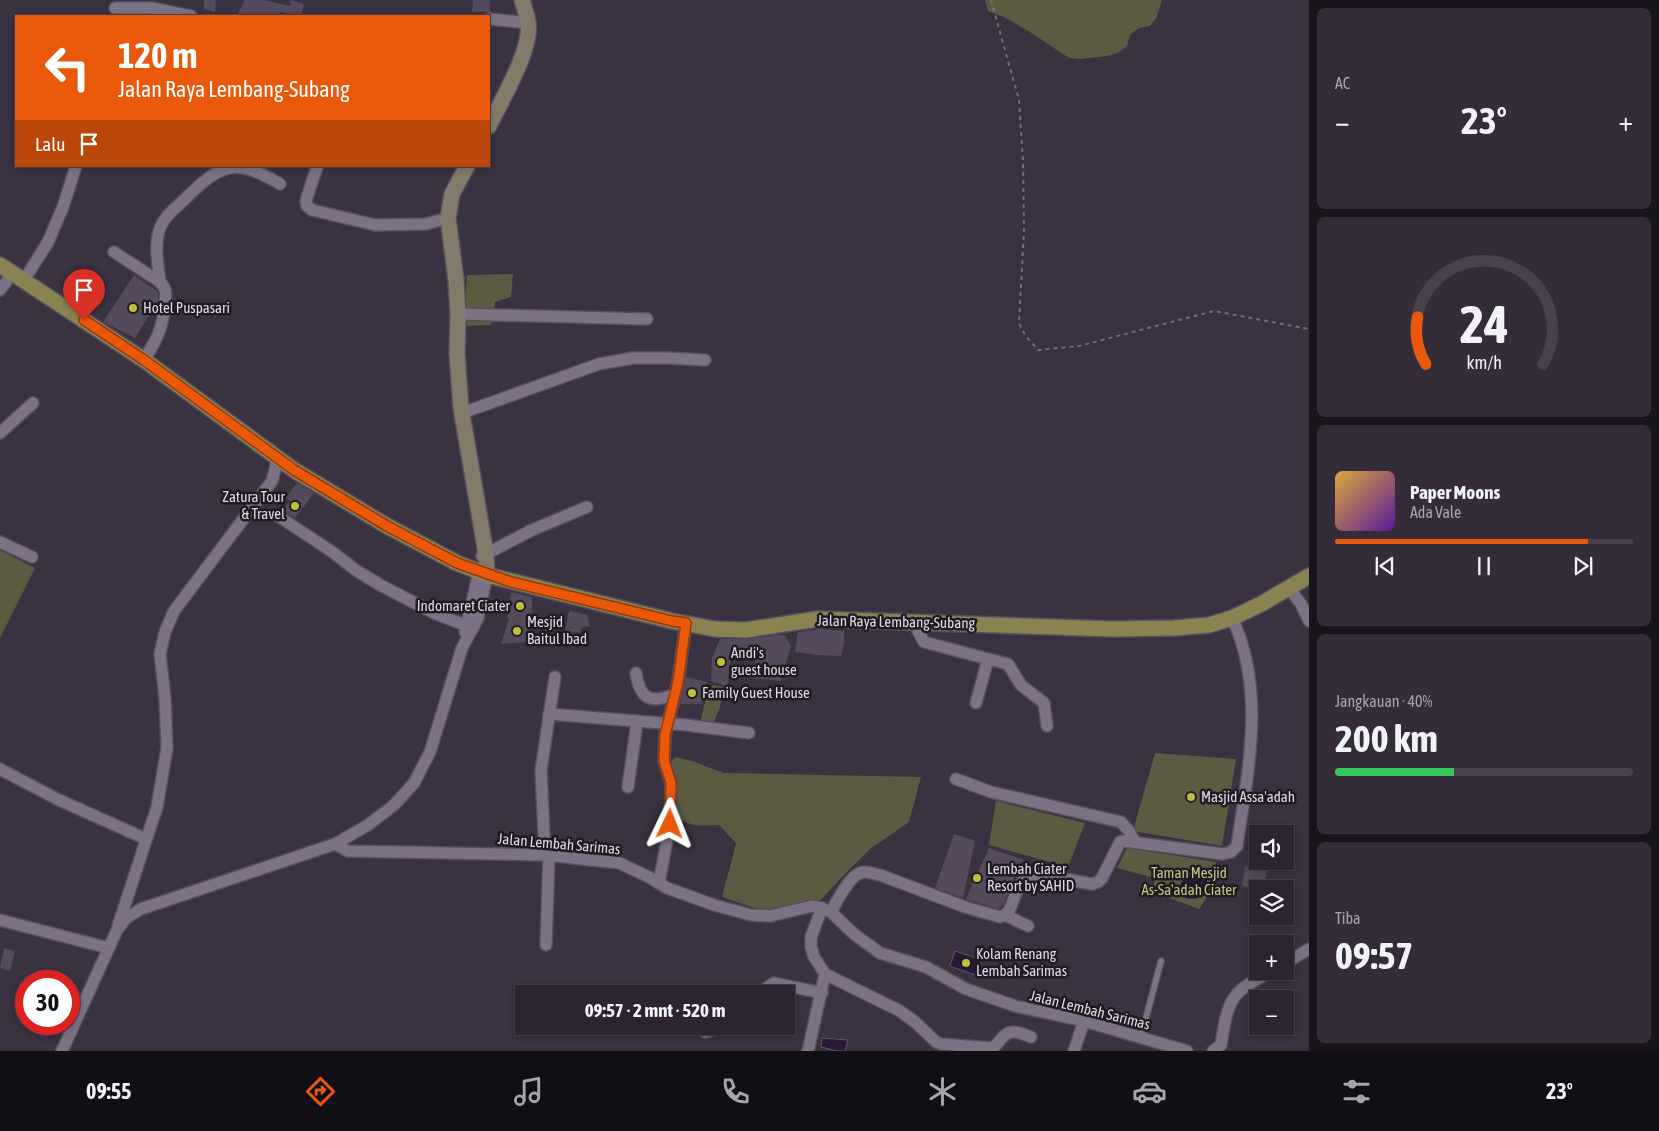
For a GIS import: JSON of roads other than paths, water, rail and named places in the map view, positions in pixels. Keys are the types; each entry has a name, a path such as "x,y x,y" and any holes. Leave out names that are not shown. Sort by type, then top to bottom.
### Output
{"main road":[{"name":"Jalan Raya Lembang-Subang","path":"12,273 144,360 294,470 387,526 457,563 483,573 672,621 715,629 746,630 817,619 1112,629 1209,625 1232,618 1261,604 1309,576"}],"street":[{"path":"490,124 523,56 528,38 529,23 522,0"},
{"path":"115,8 152,8 186,15"},
{"path":"490,19 529,23"},
{"path":"0,290 12,273 48,242 76,167"},
{"path":"317,167 306,200 307,206 312,210 375,225 426,224 448,218"},
{"path":"117,930 126,918 142,909 335,844 368,825 388,810 414,783 430,752 469,627 478,618 483,573 484,552 462,413 457,354 458,314 448,218 452,194 466,167"},
{"path":"160,282 157,239 161,226 170,211 211,175 228,168 242,168 264,175 280,184"},
{"path":"114,252 164,286 166,294 163,322 156,341 144,360"},
{"path":"458,314 647,319"},
{"path":"462,413 599,364 633,358 705,360"},
{"path":"0,433 33,403"},
{"path":"62,1051 117,930 157,806 168,748 160,654 165,632 174,611 272,481 278,458"},
{"path":"272,481 294,470"},
{"path":"484,552 587,507"},
{"path":"278,516 331,551 357,571 382,586 436,614 469,627"},
{"path":"0,542 32,557"},
{"path":"1289,588 1301,604 1309,621"},
{"path":"1031,1037 1015,1032 1008,1033 998,1045 992,1048 941,1044 938,1046 915,1022 900,1011 825,974 814,957 811,937 827,910 861,872 880,875 965,907 1000,917 1009,911 1022,880 1031,874 1092,884 1098,882 1102,878 1120,842 1128,840 1223,854 1231,852 1237,846 1253,721 1241,637 1232,618"},
{"path":"918,622 918,631 924,642 1008,664 1021,686 1044,703 1047,726"},
{"path":"659,883 670,824 671,783 664,761 665,735 683,652 686,623"},
{"path":"976,703 988,659"},
{"path":"636,673 638,685 643,694 650,698 661,700 675,694"},
{"path":"546,945 547,856 541,770 555,677"},
{"path":"549,714 749,733"},
{"path":"628,787 637,722"},
{"path":"0,770 59,800 146,839"},
{"path":"956,779 991,792 1121,822 1130,831 1134,841"},
{"name":"Jalan Lembah Sarimas","path":"335,844 348,851 547,856 619,863 668,888 750,915 770,916 812,906 827,910 854,934 880,953 926,967 966,989 1015,1006 1084,1021 1187,1051"},
{"path":"1005,915 1028,926"},
{"path":"0,920 109,948"},
{"path":"1294,958 1309,949"},
{"path":"808,1051 825,974"},
{"path":"1213,1051 1220,1045 1232,1000 1241,990 1257,980"},
{"path":"771,985 774,983 784,985"},
{"path":"795,987 822,993"},
{"path":"1074,1051 1084,1021"}],"lane":[{"path":"1141,1037 1161,961"}],"place":[{"name":"Hotel Puspasari","path":"133,308"},
{"name":"Zatura Tour & Travel","path":"295,506"},
{"name":"Indomaret Ciater","path":"520,606"},
{"name":"Mesjid Baitul Ibad","path":"517,631"},
{"name":"Andi's guest house","path":"721,662"},
{"name":"Family Guest House","path":"692,693"},
{"name":"Masjid Assa'adah","path":"1191,797"},
{"name":"Lembah Ciater Resort by SAHID","path":"977,878"},
{"name":"Kolam Renang Lembah Sarimas","path":"966,963"}],"park label":[{"name":"Taman Mesjid As-Sa'adah Ciater","path":"1189,882"}]}
